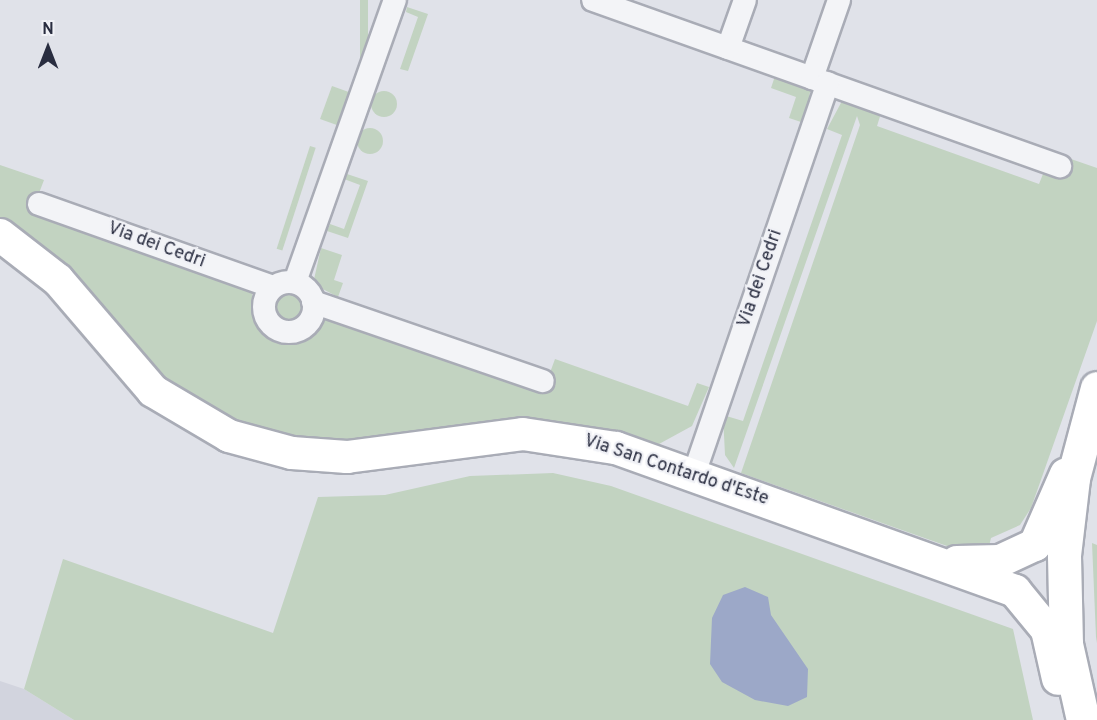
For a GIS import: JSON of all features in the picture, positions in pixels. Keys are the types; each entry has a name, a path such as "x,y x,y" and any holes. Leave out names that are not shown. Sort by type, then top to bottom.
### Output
{"main road":[{"path":"1097,388 1086,421 1067,508 1074,577 1097,695"},
{"path":"1083,720 1066,644 1074,577 1097,466"}],"street":[{"path":"295,282 395,0"},
{"path":"593,0 1060,166"},
{"path":"728,48 745,0"},
{"name":"Via dei Cedri","path":"694,474 820,80 839,0"},
{"name":"Via dei Cedri","path":"39,204 273,288"},
{"name":"Via San Contardo d'Este","path":"0,235 58,280 153,391 230,436 292,453 346,457 546,435 616,448 924,555 1015,591 1037,591 1074,577"},
{"path":"295,282 273,288 264,310 270,324 283,332 305,326 313,302"},
{"path":"295,282 313,302 543,381"},
{"name":"Via San Contardo d'Este","path":"999,561 1026,552 1041,538 1086,421"},
{"name":"Via San Contardo d'Este","path":"924,555 961,563 999,561 1074,577"},
{"name":"Via San Contardo d'Este","path":"1015,591 1047,630 1068,720"}],"shaded area":[{"path":"0,681 24,689 74,720 0,720"}],"green space":[{"path":"360,0 368,0 368,65 360,65"},
{"path":"407,7 428,14 408,71 400,69 418,17 406,12"},
{"path":"776,73 811,87 804,123 789,118 796,97 771,88"},
{"path":"332,86 351,93 339,126 320,119"},
{"path":"384,91 393,95 397,104 393,113 384,117 375,113 371,104 375,95"},
{"path":"842,101 882,110 877,126 1039,184 1045,169 1065,176 1071,159 1097,168 1097,321 1031,508 1020,525 991,538 988,550 947,546 741,473 860,125 857,116 734,468 725,455 723,415 743,421 842,135 827,129"},
{"path":"370,128 379,132 383,141 379,150 370,154 361,150 357,141 361,132"},
{"path":"310,146 316,148 282,251 277,249"},
{"path":"0,165 44,180 33,209 252,288 253,313 266,331 286,339 311,336 330,314 544,389 555,359 688,406 697,383 709,387 692,426 659,444 562,422 516,419 392,438 316,441 258,429 203,406 158,376 63,270 0,219"},
{"path":"347,174 368,181 348,238 327,231 330,224 344,229 360,185 344,179"},
{"path":"321,248 342,255 334,280 343,283 338,297 313,284"},
{"path":"289,292 300,296 304,307 300,318 289,322 278,318 274,307 278,296"},
{"path":"553,473 611,486 1013,629 1033,720 74,720 24,689 63,559 273,633 318,497 385,495 470,476"},
{"path":"1092,543 1097,545 1097,643 1096,637"}],"water":[{"path":"745,587 768,597 771,615 808,669 807,697 788,706 755,700 722,682 710,664 712,618 723,595"}]}
